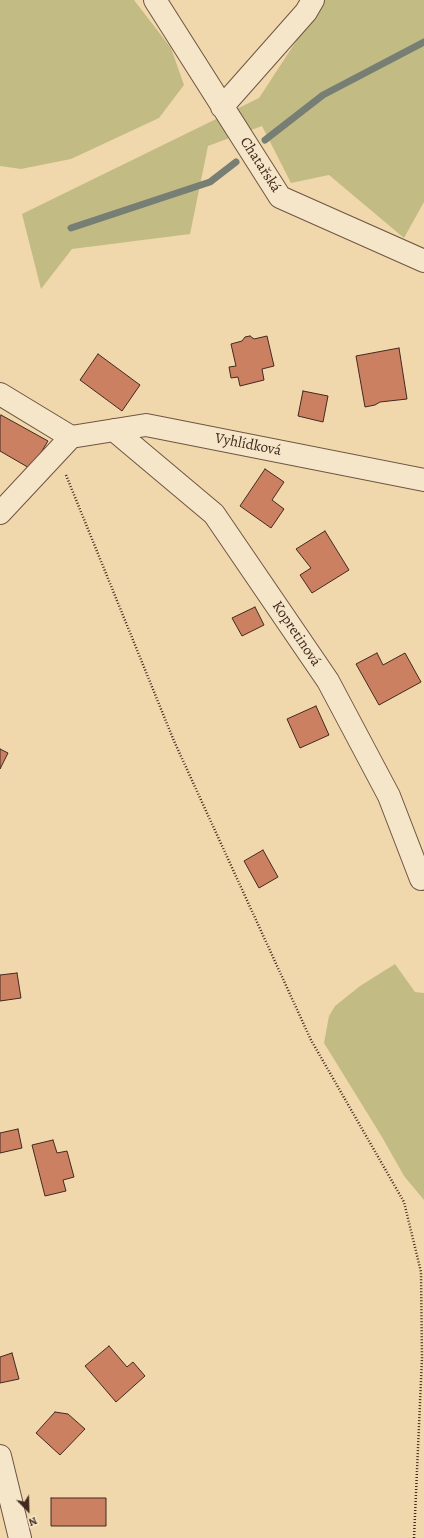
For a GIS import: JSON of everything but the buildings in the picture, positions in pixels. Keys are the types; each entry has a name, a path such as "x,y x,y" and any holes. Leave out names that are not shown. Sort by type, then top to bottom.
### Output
{"street":[{"name":"Chatařská","path":"155,0 280,197 424,261"},
{"path":"222,107 306,12 314,0"},
{"path":"0,394 64,444 0,513"},
{"name":"Vyhlídková","path":"64,444 114,430 146,425 424,480"},
{"name":"Kopretinová","path":"114,430 214,514 223,526 328,681 389,796 421,879"},
{"path":"0,1456 20,1538"}],"path":[{"path":"64,444 174,741 304,1026 404,1202 421,1272 422,1358 414,1538"}],"shaded area":[{"path":"0,0 134,0 171,48 184,85 159,118 71,159 21,169 0,166"},
{"path":"323,0 424,0 424,202 404,238 329,175 291,183 262,126 208,146 190,234 72,249 41,289 22,214 259,98"},
{"path":"395,964 415,992 424,993 424,1200 404,1176 382,1137 324,1043 329,1016 335,1006 360,986"}],"waterway":[{"path":"265,140 323,95 424,42"},
{"path":"71,228 210,182 236,162"}]}
